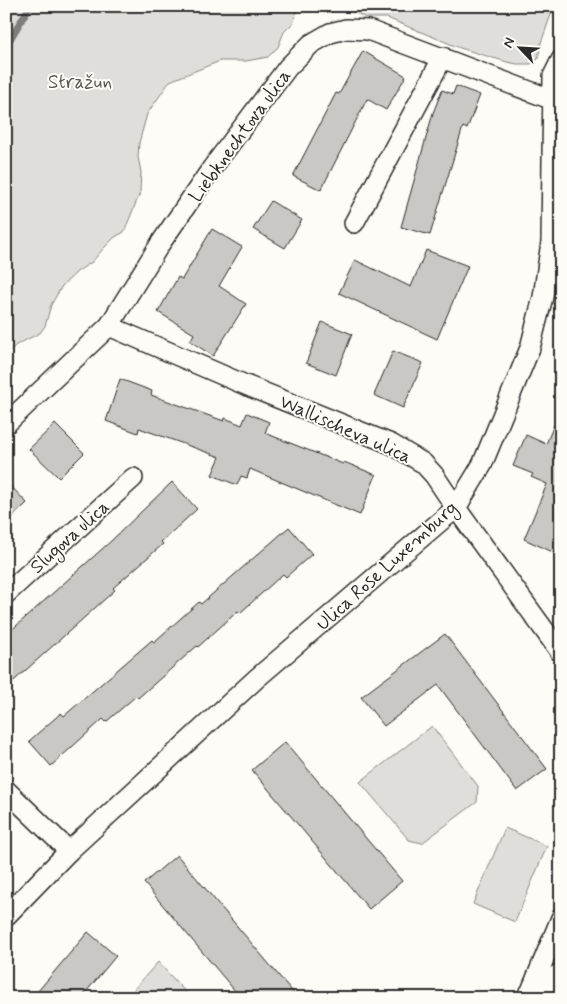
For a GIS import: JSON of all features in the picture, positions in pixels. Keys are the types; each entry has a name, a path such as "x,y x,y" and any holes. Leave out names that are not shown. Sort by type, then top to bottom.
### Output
{"street":[{"name":"Liebknechtova ulica","path":"6,424 109,326 160,244 212,168 288,67 311,44 330,34 346,29 368,30 556,101"},
{"path":"354,223 443,58"},
{"name":"Ulica Rose Luxemburg","path":"6,916 69,852 257,678 456,508 482,465 530,348 543,297 551,242 556,101 553,76 561,60"},
{"name":"Wallischeva ulica","path":"109,326 243,384 391,444 423,463 434,475 561,653"},
{"name":"Slugova ulica","path":"6,594 133,478"},
{"path":"6,790 69,852"},
{"path":"530,998 561,918"},
{"path":"530,998 561,978"}],"green space":[{"name":"Stražun","path":"12,6 298,6 294,22 284,32 278,47 268,57 246,61 220,61 170,81 147,114 139,143 140,193 124,232 115,237 92,262 78,271 62,286 51,305 45,326 40,333 16,345 6,355 6,14"},
{"path":"319,6 342,6 320,8"},
{"path":"342,6 554,6 541,43 538,59 531,64 517,64 460,48 387,18 366,18"},
{"path":"432,726 478,786 477,802 422,843 409,840 360,782"},
{"path":"505,828 547,846 515,922 473,904"},
{"path":"158,962 191,998 126,998"}],"building":[{"path":"363,51 406,76 386,110 367,99 321,190 293,176 336,93 339,94"},
{"path":"456,86 480,95 467,129 463,127 430,235 401,227 433,113 442,90 453,94"},
{"path":"271,201 302,220 285,248 253,229"},
{"path":"212,229 242,247 219,286 246,304 213,356 190,341 194,334 158,312 178,277 182,279"},
{"path":"426,250 468,266 437,339 339,293 355,260 411,287"},
{"path":"322,322 352,334 336,375 306,363"},
{"path":"393,351 423,363 403,408 374,395"},
{"path":"120,379 152,391 151,395 224,421 225,418 242,425 247,413 269,422 265,433 376,475 360,515 250,469 247,478 241,476 237,485 212,475 220,457 139,428 138,433 106,421"},
{"path":"561,408 561,539 555,553 524,539 547,484 531,477 533,474 513,466 526,435 546,444"},
{"path":"55,424 84,453 59,478 29,449"},
{"path":"6,481 27,503 6,523"},
{"path":"172,482 197,509 161,542 163,544 113,588 115,590 6,688 6,635 111,541"},
{"path":"289,527 312,554 286,577 283,574 240,613 238,611 138,698 136,696 106,722 103,719 51,766 29,741 61,713 64,716 152,640 154,642 199,602 201,604"},
{"path":"445,634 547,769 517,791 438,685 384,726 361,697"},
{"path":"285,742 402,881 369,909 252,770"},
{"path":"177,855 298,998 241,998 144,883"},
{"path":"88,932 116,956 81,998 32,998"}],"waterway":[{"path":"6,46 30,6"}]}
